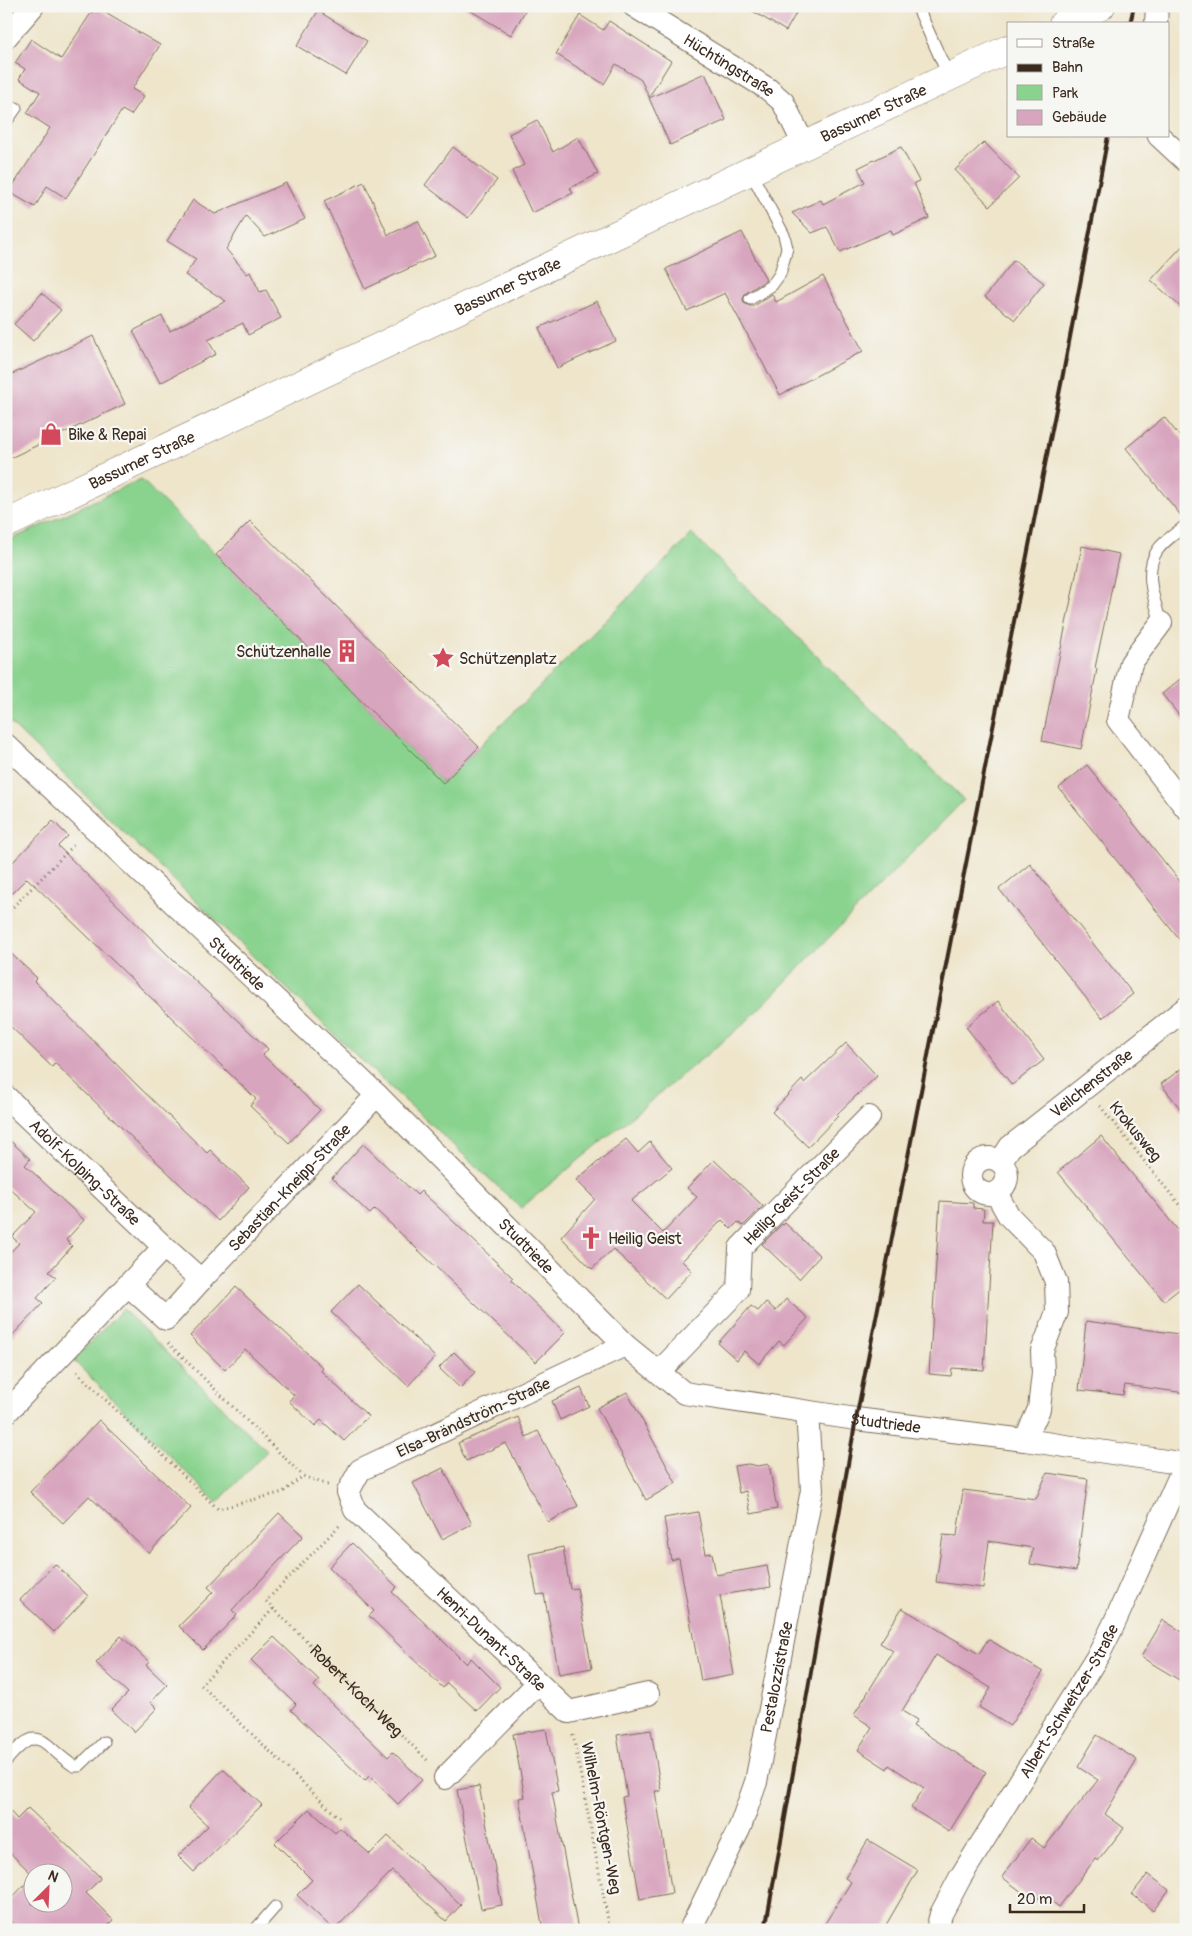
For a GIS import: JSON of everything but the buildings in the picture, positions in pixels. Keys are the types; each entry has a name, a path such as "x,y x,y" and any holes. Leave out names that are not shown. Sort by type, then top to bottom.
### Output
{"street":[{"path":"6,37 33,6"},
{"name":"Hüchtingstraße","path":"634,6 768,89 783,102 804,145"},
{"path":"1067,22 1101,6"},
{"path":"1156,22 1157,6"},
{"name":"Bassumer Straße","path":"6,524 1007,49"},
{"path":"1161,138 1186,161"},
{"path":"1161,623 1131,663 1118,720 1186,808"},
{"name":"Studtriede","path":"6,745 377,1095 625,1345 684,1393 807,1412 1025,1440 1186,1464"},
{"name":"Veilchenstraße","path":"1001,1161 1010,1147 1086,1089 1186,1008"},
{"name":"Sebastian-Kneipp-Straße","path":"166,1318 377,1095"},
{"name":"Adolf-Kolping-Straße","path":"6,1097 164,1247"},
{"name":"Heilig-Geist-Straße","path":"659,1372 738,1290 740,1248 869,1117"},
{"path":"989,1157 1001,1161 1007,1172 1005,1184 996,1193 983,1194 972,1186 970,1173 976,1161 989,1157"},
{"path":"996,1193 1009,1216 1044,1252 1056,1282 1057,1312 1042,1351 1043,1374 1039,1409 1025,1440"},
{"path":"6,1413 164,1247 201,1280"},
{"path":"128,1285 166,1318"},
{"name":"Elsa-Brändström-Straße","path":"352,1501 360,1470 625,1345"},
{"name":"Pestalozzistraße","path":"690,1930 740,1827 756,1782 812,1490 807,1412"},
{"name":"Albert-Schweitzer-Straße","path":"937,1930 941,1914 960,1878 1099,1654 1186,1464"},
{"name":"Henri-Dunant-Straße","path":"352,1501 537,1684 569,1712"},
{"path":"445,1778 537,1684"},
{"path":"569,1712 648,1694"}],"lane":[{"path":"917,6 949,77"},
{"path":"6,122 16,108"},
{"path":"750,171 784,236 787,248 780,274 772,285 750,299"},
{"path":"1161,623 1151,589 1151,569 1154,556 1157,550 1186,525"},
{"path":"6,1761 27,1740 34,1739 45,1742 74,1766 79,1766 104,1742"},
{"path":"255,1930 275,1907"}],"path":[{"path":"6,914 93,826"},
{"name":"Krokusweg","path":"1086,1089 1186,1213"},
{"path":"166,1318 161,1336 303,1476 352,1501 266,1601 273,1609 201,1685 339,1818"},
{"path":"60,1356 218,1509 283,1492 303,1476"},
{"name":"Robert-Koch-Weg","path":"273,1609 445,1778"},
{"name":"Wilhelm-Röntgen-Weg","path":"569,1712 610,1930"}],"green space":[{"path":"141,479 443,783 692,534 964,800 745,1023 521,1208 358,1057 6,719 6,542"},
{"path":"123,1309 267,1451 217,1503 73,1360"}],"railway":[{"path":"1130,22 1134,6"},
{"path":"765,1930 856,1419 1063,374 1108,138"}],"place":[{"name":"Bike & Repai","path":"51,434"},
{"name":"Schützenhalle","path":"347,651"},
{"name":"Schützenplatz","path":"443,658"},
{"name":"Heilig Geist","path":"591,1238"}]}
